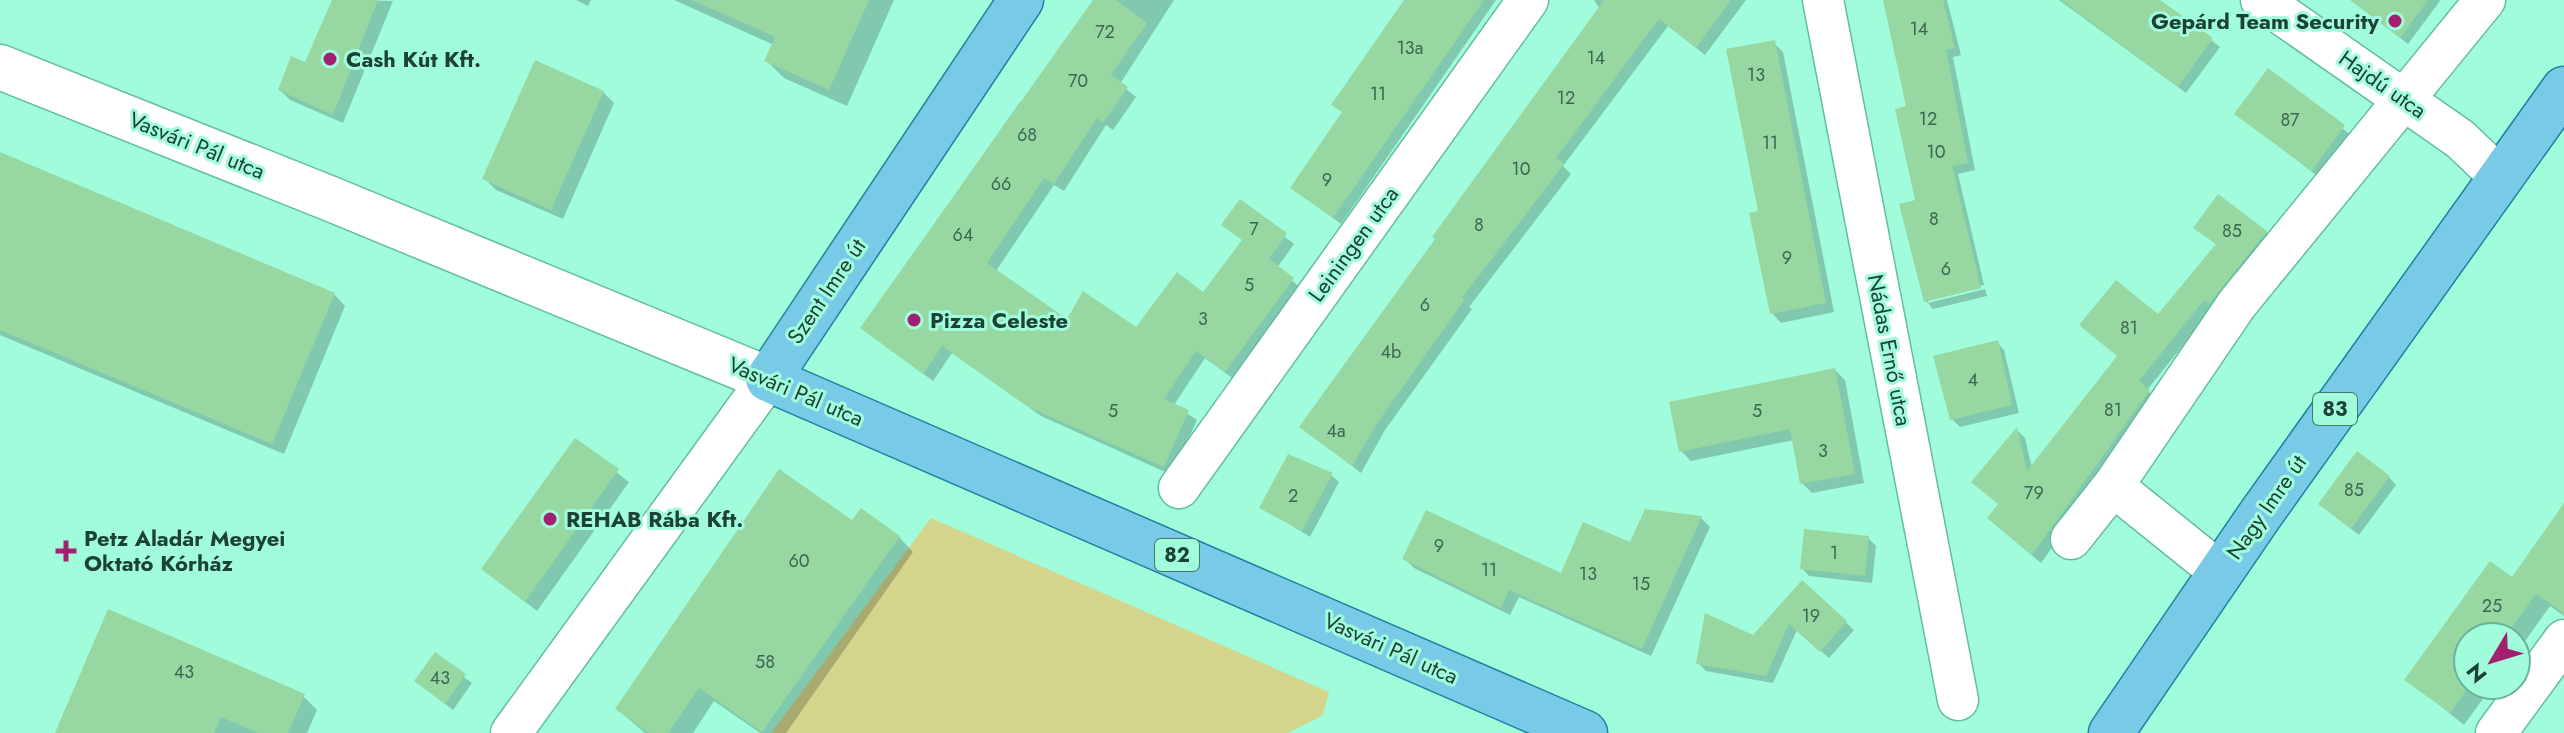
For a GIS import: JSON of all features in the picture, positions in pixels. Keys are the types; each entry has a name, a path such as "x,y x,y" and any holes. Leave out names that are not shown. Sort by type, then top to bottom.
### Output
{"main road":[{"name":"Szent Imre út","path":"768,379 1021,0"},
{"name":"Nagy Imre út","path":"2111,733 2499,176 2564,89"},
{"name":"Vasvári Pál utca","path":"768,379 1575,731"}],"street":[{"name":"Leiningen utca","path":"1179,488 1528,0"},
{"name":"Nádas Ernő utca","path":"1823,0 1958,700"},
{"name":"Hajdú utca","path":"2261,0 2460,139 2499,176"},
{"path":"2071,539 2113,486 2237,304 2485,0"},
{"name":"Vasvári Pál utca","path":"0,67 768,379"},
{"name":"Szent Imre út","path":"511,733 768,379"},
{"path":"2113,486 2221,573"},
{"path":"2496,733 2564,640"}],"green space":[{"path":"931,518 1329,692 1323,715 1288,733 771,733"}],"building":[{"name":"Cash Kút Kft.","path":"332,0 378,0 333,115 278,90 291,56 305,62"},
{"path":"692,0 869,0 829,90 764,61 775,37"},
{"path":"1093,0 1116,0 1147,23 1111,75 1128,87 1103,123 1097,118 1054,184 1044,178 987,263 1067,319 1083,291 1136,327 1177,272 1203,292 1242,240 1221,225 1240,199 1287,233 1269,259 1294,278 1225,372 1196,351 1164,399 1189,410 1164,467 1030,408 942,346 923,374 860,328"},
{"path":"1404,0 1484,0 1333,218 1290,188 1342,112 1331,105"},
{"path":"1604,0 1731,0 1696,48 1659,19 1556,158 1564,164 1462,298 1465,299 1378,422 1352,466 1299,427"},
{"path":"1883,0 1943,0 1955,48 1946,50 1968,163 1952,166 1981,288 1924,302 1899,204 1915,200 1895,109 1906,106"},
{"path":"2061,0 2160,0 2213,38 2178,87"},
{"name":"Gepárd Team Security","path":"2350,0 2428,0 2400,38"},
{"path":"1775,40 1826,303 1770,314 1749,213 1758,211 1726,49"},
{"path":"535,60 604,91 551,210 482,179"},
{"path":"2268,68 2345,125 2312,171 2234,114"},
{"path":"0,152 335,293 272,444 0,330"},
{"path":"2218,194 2267,231 2209,304 2204,300 2139,381 2150,390 2032,555 1987,518 1998,504 1971,482 2017,427 2027,471 2117,356 2079,325 2116,280 2158,314 2216,244 2193,228"},
{"path":"1998,340 2012,405 1950,420 1933,356"},
{"path":"1835,368 1855,474 1800,484 1790,429 1679,452 1669,402"},
{"name":"REHAB Rába Kft.","path":"575,438 619,469 525,602 481,569"},
{"path":"2357,451 2390,476 2351,529 2318,504"},
{"path":"1288,454 1333,473 1302,531 1259,508"},
{"path":"779,469 852,520 861,508 900,536 762,732 699,688 668,733 649,733 615,709"},
{"path":"2564,503 2564,613 2536,594 2517,621 2452,621 2452,701 2459,701 2450,713 2404,680 2490,561 2512,577"},
{"path":"1645,509 1702,516 1642,649 1509,590 1501,608 1402,559 1426,510 1561,573 1583,522 1630,542"},
{"path":"1804,529 1869,536 1865,576 1800,569"},
{"path":"1802,580 1847,621 1820,652 1789,624 1766,676 1696,664 1705,613 1753,635"},
{"path":"108,609 305,694 288,733 259,733 221,717 214,733 55,733"},
{"path":"435,652 466,674 445,704 414,681"}],"place":[{"name":"Gepárd Team Security","path":"2395,21"},
{"name":"Cash Kút Kft.","path":"330,59"},
{"name":"Pizza Celeste","path":"914,320"},
{"name":"REHAB Rába Kft.","path":"550,519"},
{"name":"Petz Aladár Megyei Oktató Kórház","path":"66,551"}]}
